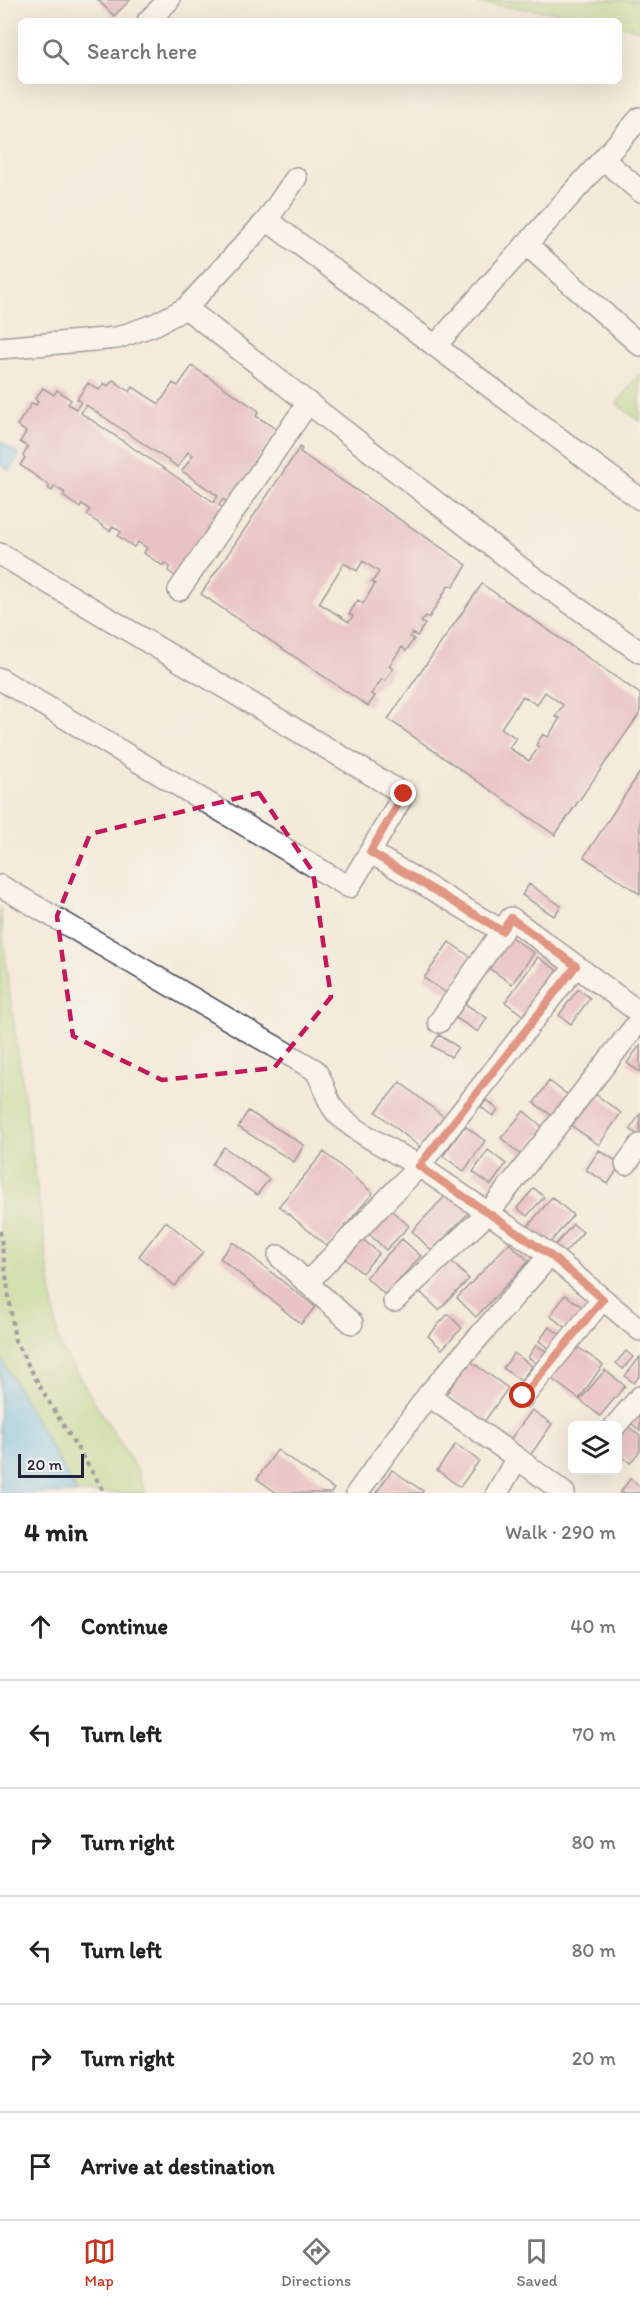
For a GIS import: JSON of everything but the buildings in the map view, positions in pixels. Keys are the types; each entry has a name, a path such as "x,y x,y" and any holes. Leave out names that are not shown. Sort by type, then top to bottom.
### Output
{"street":[{"path":"151,18 169,0"},
{"path":"435,345 640,118"},
{"path":"603,159 640,192"},
{"path":"0,348 117,338 156,324 186,308 267,220 296,178"},
{"path":"267,220 640,499"},
{"path":"526,244 640,345"},
{"path":"186,308 526,572 640,652"},
{"path":"179,590 308,403"},
{"path":"0,554 404,794 349,887 0,680"},
{"path":"370,852 502,931"},
{"path":"1,886 315,1070 323,1083 328,1100 347,1122 419,1166 550,1255 640,1330"},
{"path":"440,1022 511,918 640,1012"},
{"path":"307,1283 419,1166 576,966"},
{"path":"394,1301 489,1212 640,1020"},
{"path":"626,1164 640,1145"},
{"path":"357,1493 428,1395 550,1255"},
{"path":"279,1256 352,1323"},
{"path":"523,1396 603,1299"},
{"path":"428,1395 564,1493"},
{"path":"619,1421 640,1397"},
{"path":"497,1493 517,1458"}],"path":[{"path":"0,1231 15,1341 46,1397 105,1493"}],"highlighted area":[{"path":"259,793 313,872 331,997 274,1068 162,1080 73,1036 57,916 90,834"}],"green space":[{"path":"474,0 640,0 640,30 622,26 622,18 592,18 478,3"},
{"path":"640,373 640,421 617,404"},
{"path":"0,906 8,982 59,1345 137,1470 146,1493 77,1493 0,1357"}],"water":[{"path":"0,441 20,455 10,471 0,464"},
{"path":"0,1357 77,1493 0,1493"}],"route":[{"path":"404,794 370,852 502,931 511,918 576,966 419,1166 550,1255 603,1299 523,1396"}]}
